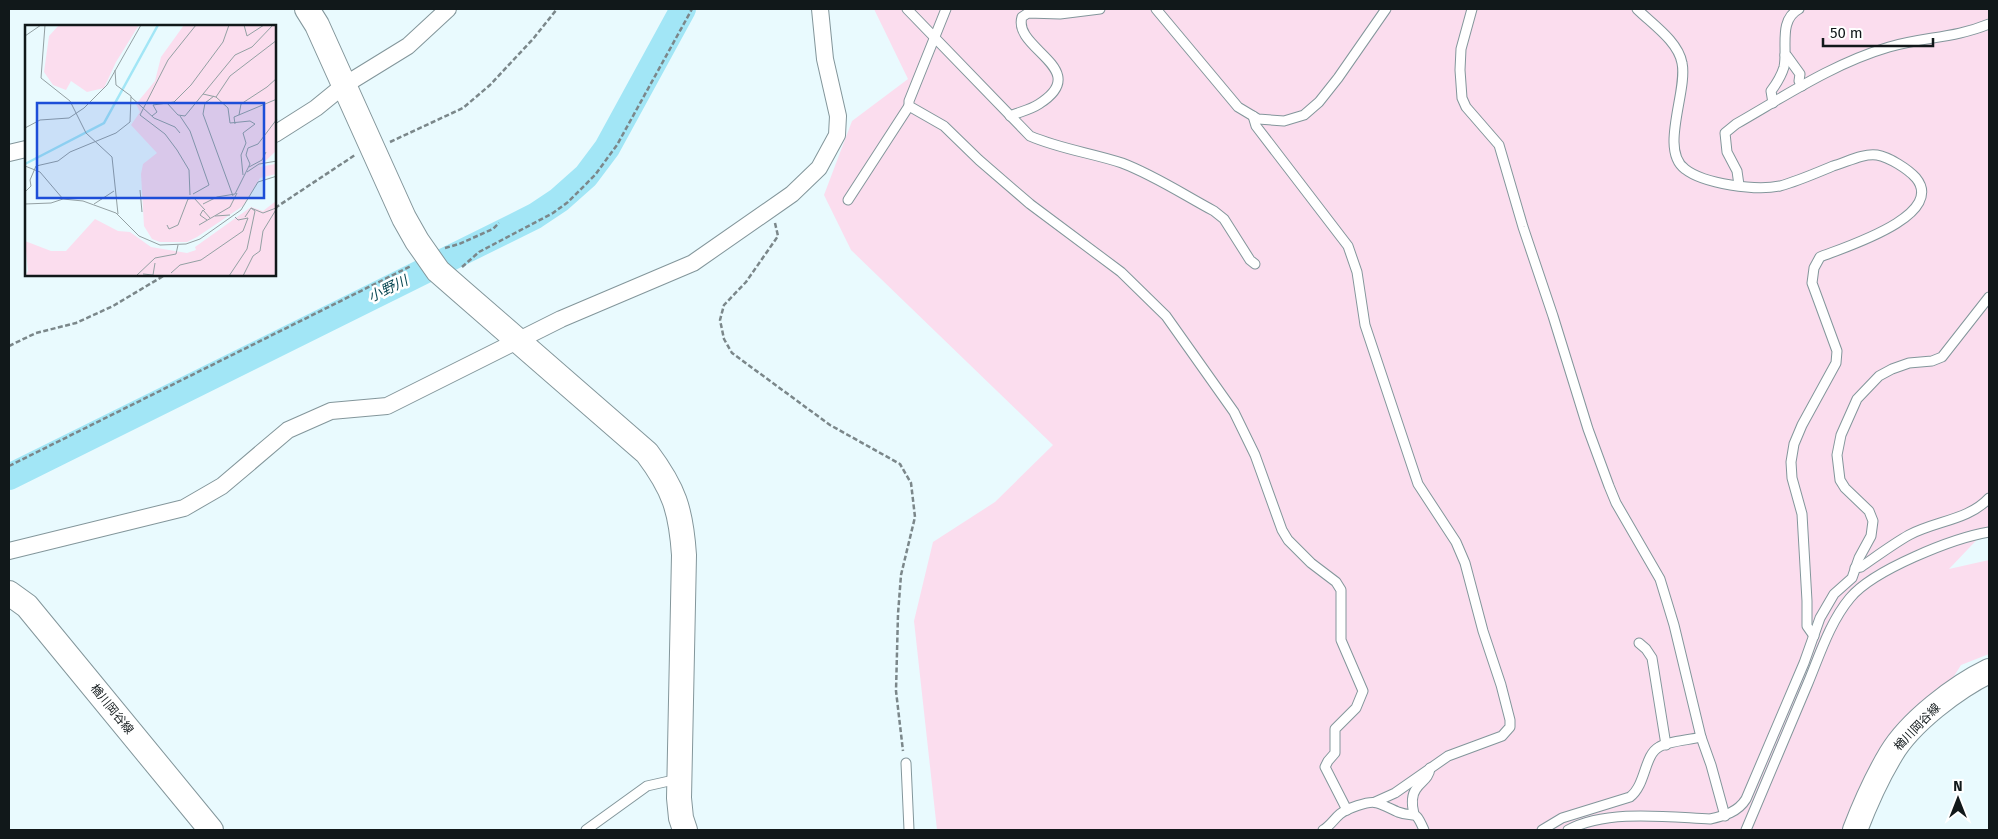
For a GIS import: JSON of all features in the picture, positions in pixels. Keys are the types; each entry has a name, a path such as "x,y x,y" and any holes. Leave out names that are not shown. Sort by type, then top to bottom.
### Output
{"street":[{"path":"307,9 317,25 404,218 436,267 647,453 662,474 674,498 682,525 684,555 679,778 681,818 685,830"},
{"path":"276,133 316,108 343,86 408,46 448,9"},
{"path":"9,551 184,508 222,486 288,430 330,411 387,406 517,340 693,263 792,194 819,168 837,135 838,116 825,59 820,9"},
{"path":"9,153 25,149"},
{"name":"楢川岡谷線","path":"9,593 27,606 211,830"},
{"name":"楢川岡谷線","path":"1854,830 1870,792 1892,752 1921,719 1946,697 1974,678 1989,671"}],"lane":[{"path":"907,9 1030,136 1044,142 1120,163 1138,170 1214,211 1224,219 1250,260 1255,264"},
{"path":"848,200 909,106 909,101 946,9"},
{"path":"1010,116 1038,105 1055,91 1058,78 1056,68 1038,51 1021,28 1020,22 1022,17 1028,13 1060,14 1100,9"},
{"path":"1156,9 1238,108 1258,119 1284,121 1304,115 1319,102 1386,9"},
{"path":"1472,9 1461,49 1462,98 1466,107 1499,146 1522,227 1553,316 1588,429 1609,486 1616,503 1660,579 1674,625 1701,737 1711,764 1725,816"},
{"path":"1637,9 1676,47 1682,63 1683,86 1674,138 1675,155 1682,168 1693,176 1726,184 1764,188 1780,186 1862,156 1877,155 1890,160 1912,174 1918,181 1920,198 1917,207 1904,219 1890,228 1820,257 1814,268 1812,283 1837,351 1836,363 1802,425 1794,444 1792,462 1792,478 1802,514 1807,626 1814,636"},
{"path":"1773,103 1771,91 1779,80 1784,66 1788,19 1793,12 1799,9"},
{"path":"1739,185 1737,170 1727,152 1725,133 1736,124 1802,86 1866,55 1912,41 1954,36 1989,24"},
{"path":"1785,56 1788,56 1800,74 1799,81 1802,86"},
{"path":"909,106 944,126 978,160 1023,198 1121,272 1176,328 1234,412 1255,455 1282,530 1288,540 1311,563 1336,582 1341,590 1341,640 1363,691 1356,708 1336,729 1336,752 1325,767 1347,810"},
{"path":"1253,116 1256,126 1348,246 1357,272 1365,325 1418,484 1456,542 1465,563 1510,720 1510,726 1502,736 1448,756 1396,793 1347,810 1323,830"},
{"path":"1568,830 1581,823 1620,817 1710,819 1725,816 1742,806 1804,664 1820,618 1834,594 1852,578 1871,536 1873,521 1869,511 1845,488 1840,480 1837,455 1841,435 1857,399 1880,376 1892,369 1909,363 1942,358 1989,296"},
{"path":"1855,568 1910,535 1967,514 1982,506 1989,498"},
{"path":"1746,830 1830,630 1850,597 1876,577 1928,551 1956,540 1989,532"},
{"path":"1639,643 1652,658 1666,745"},
{"path":"1542,830 1562,818 1630,797 1640,785 1652,753 1658,747 1701,737"},
{"path":"906,763 909,830"},
{"path":"1424,830 1414,814 1413,796 1416,788 1428,776 1430,768"},
{"path":"586,830 647,786 679,778"},
{"path":"1374,802 1401,813 1414,814"}],"path":[{"path":"276,207 359,152 463,108 490,85 557,9"},
{"path":"9,466 436,267 475,257 479,252 553,213 568,202 595,175 617,145 692,9"},
{"path":"772,208 778,236 746,282 724,305 720,320 724,339 732,353 830,425 900,464 911,483 915,517 901,575 896,691 901,742 906,763"},
{"path":"436,267 448,246 459,244 493,229 500,223"},
{"path":"9,346 36,333 76,323 113,306 162,276"}],"shaded area":[{"path":"874,9 1989,9 1989,527 1949,569 1989,560 1989,654 1961,665 1857,830 937,830 914,621 933,542 995,502 1053,445 851,250 824,195 852,121 908,79"}],"waterway":[{"name":"小野川","path":"9,477 535,216 559,200 586,176 607,148 683,9"}]}
